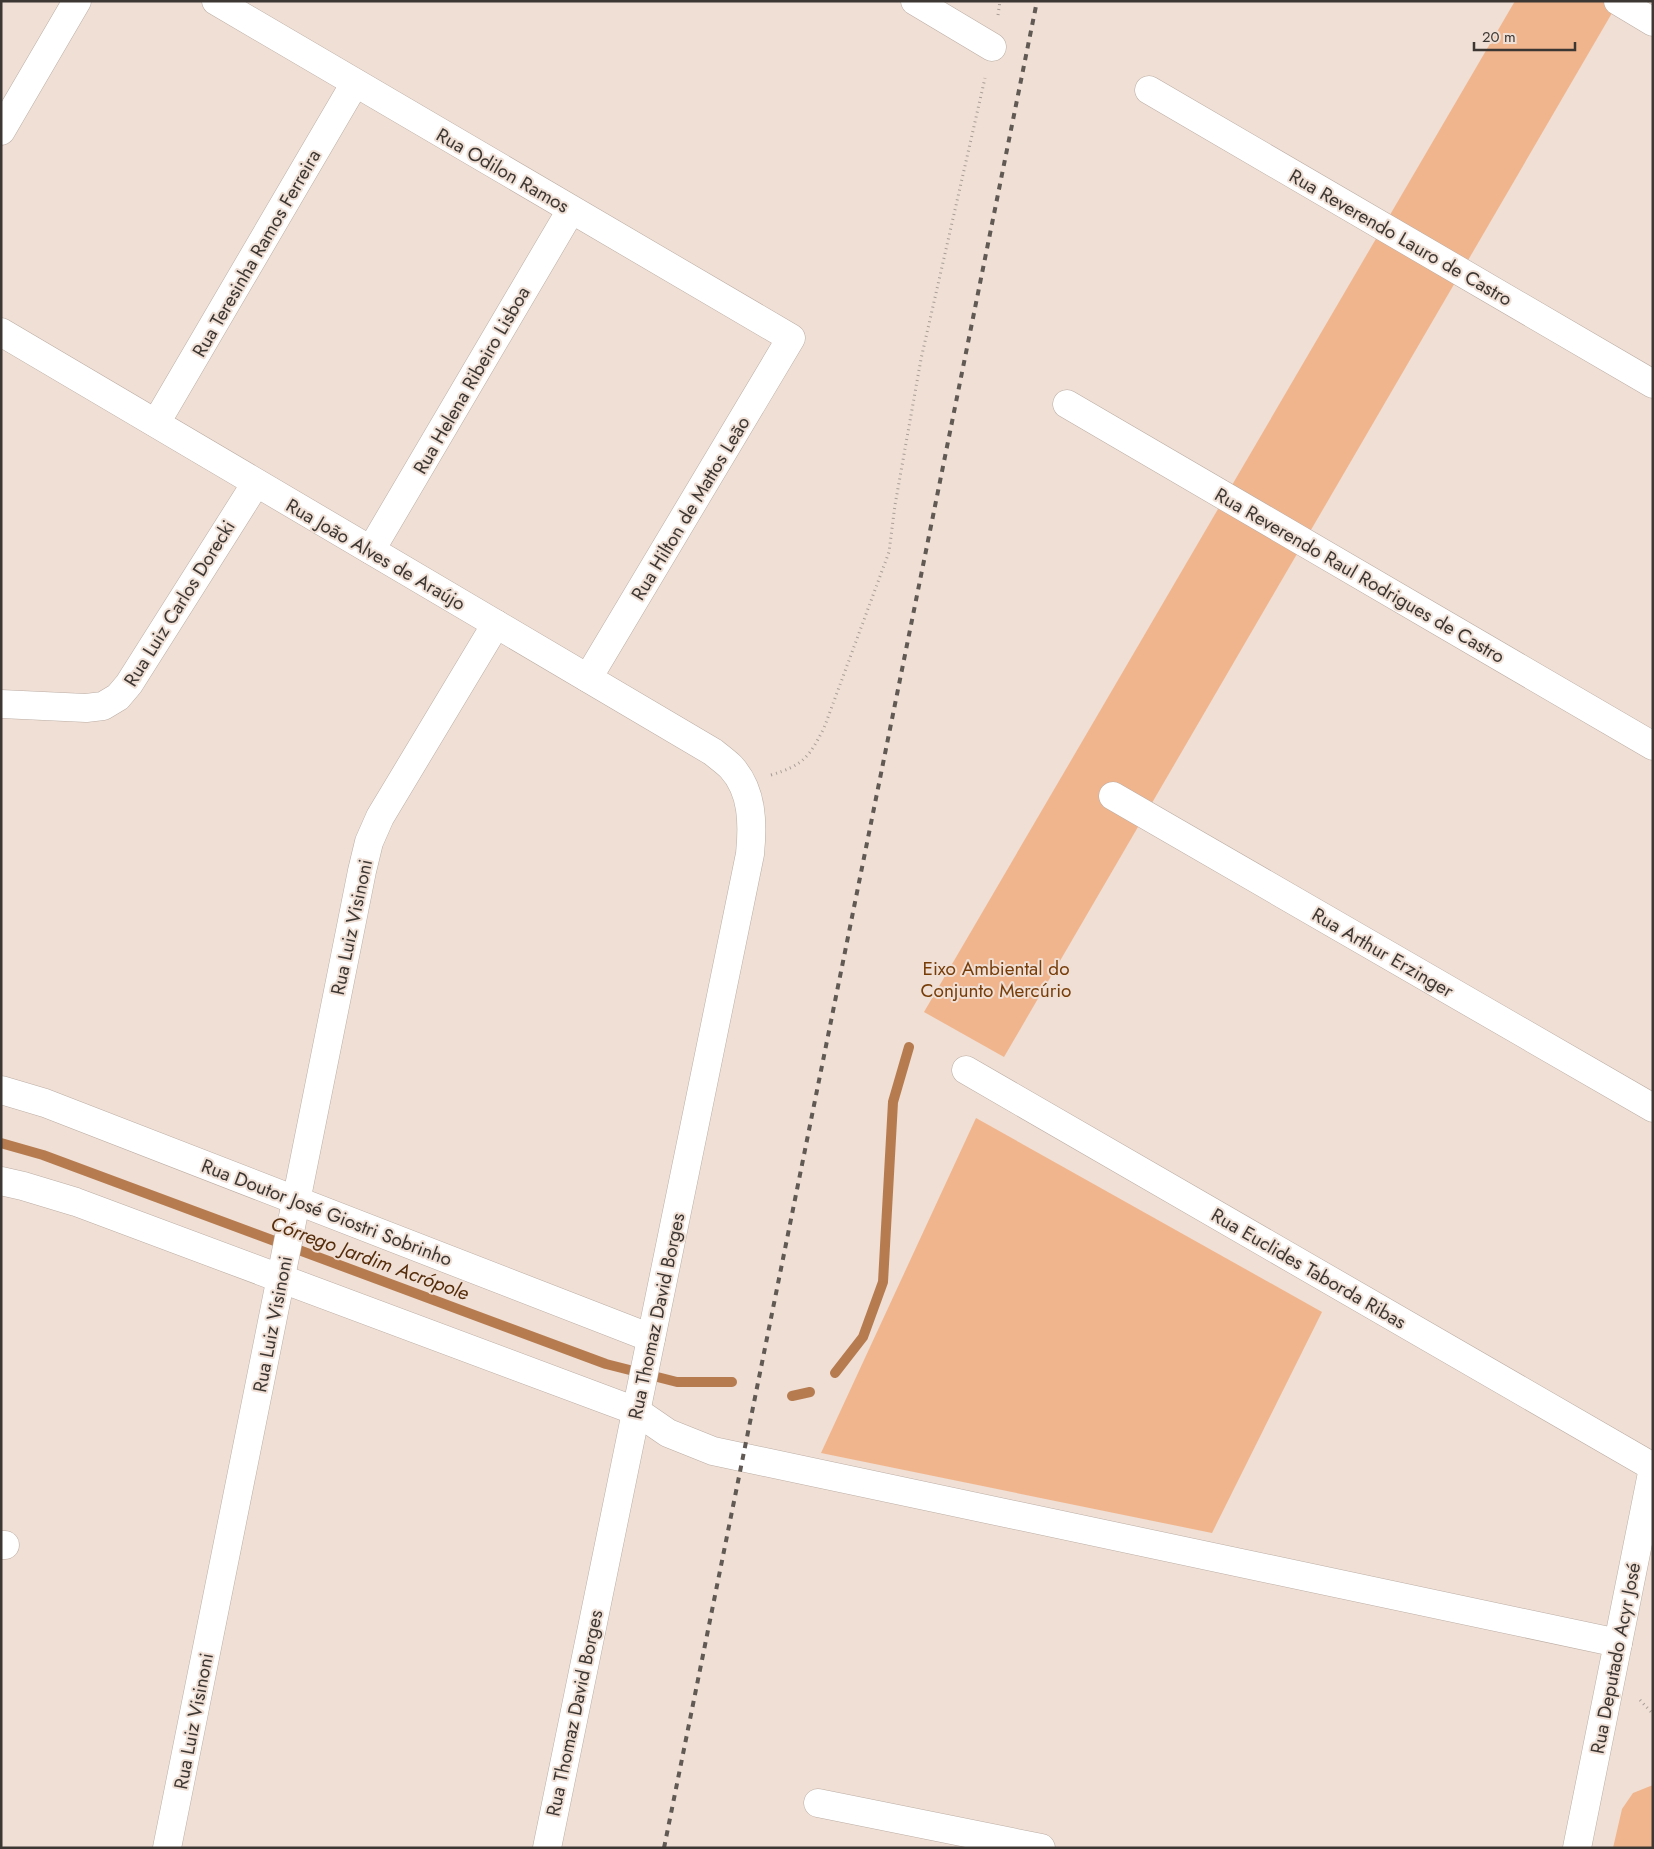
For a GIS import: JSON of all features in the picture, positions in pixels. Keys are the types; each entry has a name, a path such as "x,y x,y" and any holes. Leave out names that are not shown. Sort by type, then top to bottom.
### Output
{"street":[{"path":"1,131 77,1"},
{"name":"Rua Odilon Ramos","path":"216,1 791,338"},
{"path":"915,1 992,47"},
{"path":"1618,1 1653,22"},
{"name":"Rua Teresinha Ramos Ferreira","path":"156,423 356,83"},
{"name":"Rua Reverendo Lauro de Castro","path":"1149,90 1653,384"},
{"name":"Rua Helena Ribeiro Lisboa","path":"371,550 571,210"},
{"name":"Rua João Alves de Araújo","path":"1,332 713,752 731,767 743,784"},
{"name":"Rua Hilton de Mattos Leão","path":"588,678 791,338"},
{"name":"Rua Reverendo Raul Rodrigues de Castro","path":"1067,404 1653,746"},
{"name":"Rua Luiz Carlos Dorecki","path":"1,704 86,708 103,706 118,697 134,676 256,483"},
{"name":"Rua Luiz Visinoni","path":"168,1848 280,1278 369,842 380,817 496,624"},
{"name":"Rua Thomaz David Borges","path":"547,1848 750,854 753,827 743,784"},
{"name":"Rua Arthur Erzinger","path":"1112,796 1653,1108"},
{"name":"Rua Euclides Taborda Ribas","path":"966,1070 1653,1468"},
{"name":"Rua Doutor José Giostri Sobrinho","path":"1,1090 45,1103 651,1338"},
{"path":"1,1181 76,1202 636,1411 676,1436 714,1451 1618,1643"},
{"name":"Rua Deputado Acyr José","path":"1577,1848 1653,1468"},
{"path":"1635,1556 1653,1576"},
{"path":"818,1803 1041,1848"}],"path":[{"path":"743,784 792,769 810,754 824,728 889,552 894,505 921,359 992,47 1000,1"}],"green space":[{"name":"Eixo Ambiental do Conjunto Mercúrio","path":"1515,1 1619,1 1004,1057 924,1012"},
{"path":"976,1118 1322,1312 1212,1533 821,1453"},
{"path":"1653,1785 1653,1848 1613,1848 1622,1809 1633,1793"}],"waterway":[{"name":"Córrego Jardim Acrópole","path":"835,1373 863,1337 883,1282 893,1102 909,1047"},
{"name":"Córrego Jardim Acrópole","path":"1,1143 43,1155 606,1364 677,1382 732,1382"},
{"name":"Córrego Jardim Acrópole","path":"792,1396 810,1392"}],"railway":[{"path":"664,1848 1037,1"}]}
